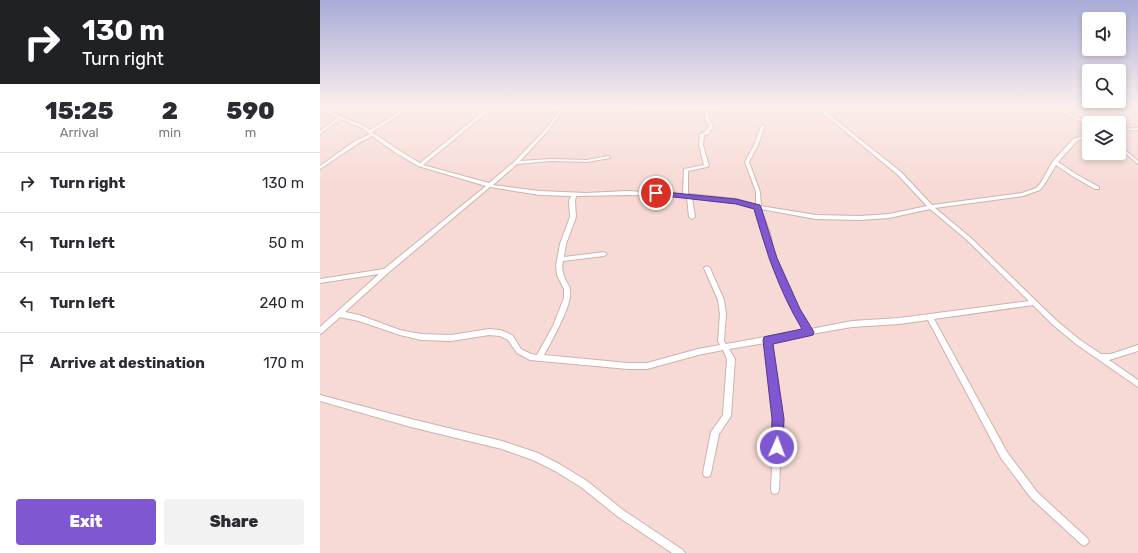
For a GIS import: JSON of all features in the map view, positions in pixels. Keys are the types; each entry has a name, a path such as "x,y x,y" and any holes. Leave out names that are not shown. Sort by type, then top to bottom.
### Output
{"street":[{"path":"420,165 461,132"},
{"path":"320,330 386,271 516,163 545,132"},
{"path":"692,217 687,195 686,170 707,166 701,145 702,134 708,132"},
{"path":"761,132 747,162 758,192 760,202 758,207 772,258 796,311 809,332"},
{"path":"848,132 897,171 931,207 969,239 1033,303 1078,342 1138,384"},
{"path":"320,168 371,133 420,165 489,186 574,195 645,192 687,195 736,201 758,207 816,217 860,218 889,216 931,207 1031,192 1042,185 1055,162 1075,140 1082,138"},
{"path":"1126,152 1138,163"},
{"path":"516,163 551,160 588,161 608,157"},
{"path":"1055,162 1074,175 1098,188"},
{"path":"540,358 556,326 567,298 567,290 560,275 560,259 563,244 572,217 572,201 574,195"},
{"path":"560,259 604,254"},
{"path":"707,268 721,300 723,314 721,342 731,359 727,416 715,432 707,473"},
{"path":"320,281 386,271"},
{"path":"338,314 360,318 419,337 462,337 478,333 492,332 505,334 510,337 518,350 530,357 628,366 647,366 698,352 852,324 899,321 1033,303"},
{"path":"930,317 1004,455 1034,496 1084,541"},
{"path":"768,340 778,419 775,490"},
{"path":"1099,357 1111,357 1138,348"},
{"path":"320,398 411,423 502,445 535,456 584,484 620,513 680,553"}],"route":[{"path":"656,193 736,201 758,207 759,216 766,234 772,258 796,311 809,332 768,340 773,369 778,419 777,447"}]}
